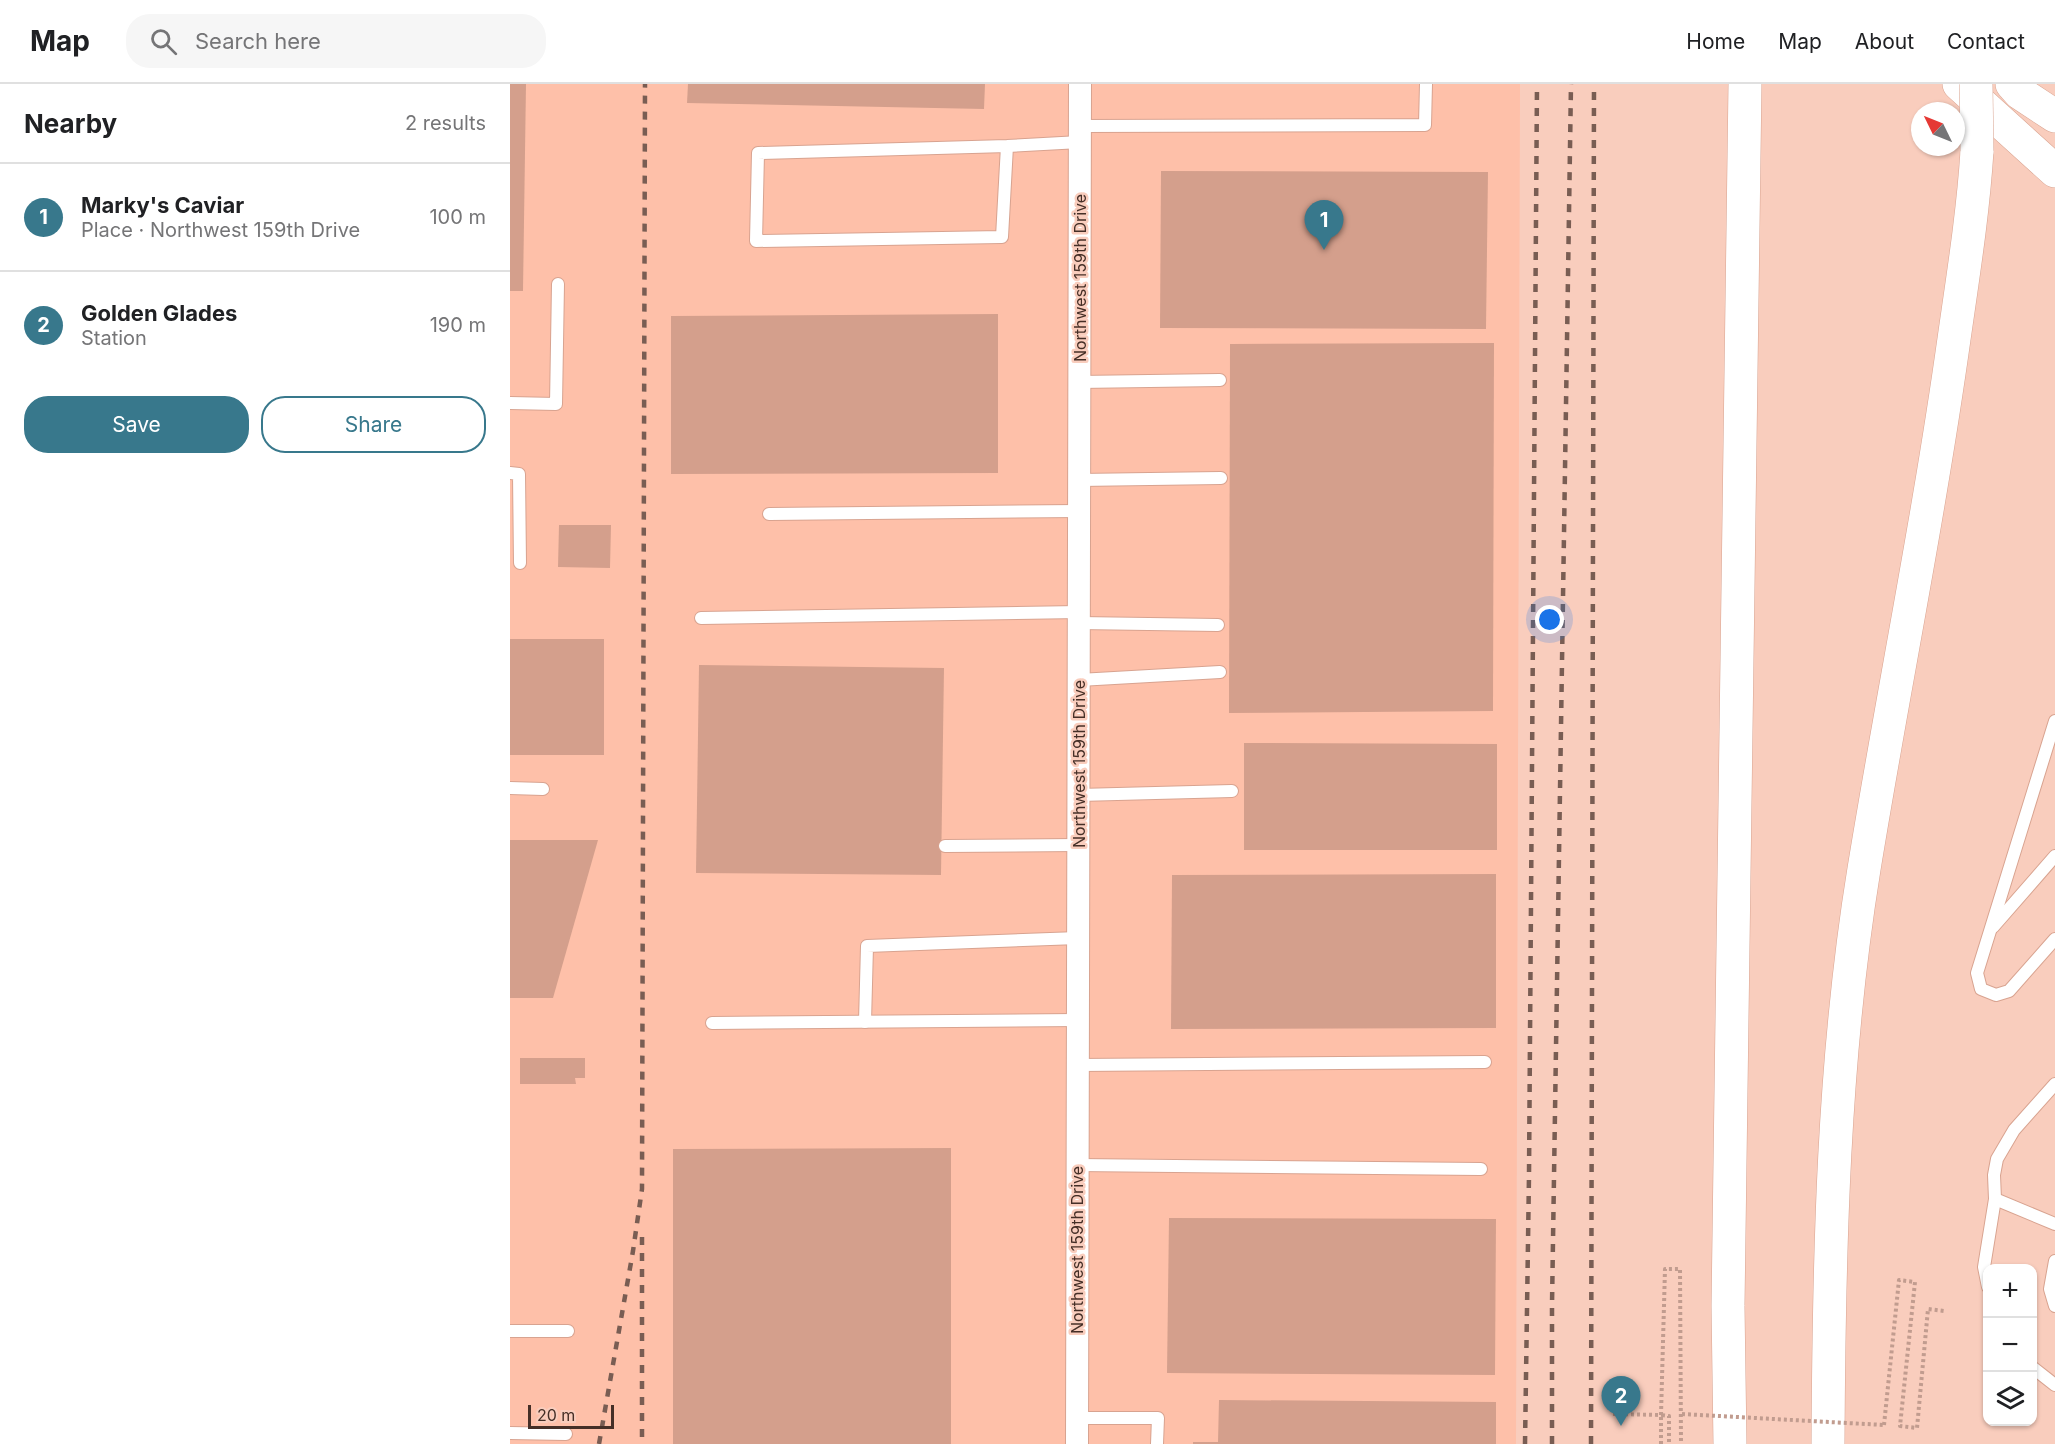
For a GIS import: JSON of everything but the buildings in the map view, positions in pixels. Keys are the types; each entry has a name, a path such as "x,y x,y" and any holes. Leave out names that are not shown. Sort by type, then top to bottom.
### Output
{"main road":[{"path":"1730,1444 1728,1306 1745,84"},
{"path":"1959,84 2055,171"},
{"path":"1828,1444 1828,1350 1834,1181 1844,1014 1863,870 1946,397 1974,197 1977,150 1976,84"},
{"path":"2012,84 2020,93 2055,116"}],"street":[{"name":"Northwest 159th Drive","path":"1077,1444 1080,84"}],"lane":[{"path":"1006,146 1002,237 756,241 758,153 1006,146 1080,134 1425,125 1426,84"},
{"path":"510,403 556,405 558,284"},
{"path":"1079,382 1220,380"},
{"path":"510,473 519,474 520,563"},
{"path":"1079,480 1221,478"},
{"path":"769,514 1079,511"},
{"path":"701,618 1079,618 1218,625"},
{"path":"1079,680 1220,672"},
{"path":"2055,721 1977,973 1981,989 1996,995 2009,991 2055,939"},
{"path":"510,788 543,789"},
{"path":"1079,795 1232,791"},
{"path":"945,846 1078,845"},
{"path":"1991,931 2055,856"},
{"path":"864,1022 867,946 1078,938"},
{"path":"712,1023 1078,1020"},
{"path":"1078,1065 1485,1062"},
{"path":"1984,1264 1995,1199 1994,1175 1997,1159 2004,1144 2055,1084"},
{"path":"1077,1165 1482,1169"},
{"path":"1995,1199 2055,1224"},
{"path":"2055,1261 2050,1289 2055,1306"},
{"path":"510,1331 568,1332"},
{"path":"2037,1371 2055,1385"},
{"path":"1077,1418 1158,1418 1157,1444"},
{"path":"510,1433 566,1434"}],"path":[{"path":"1661,1444 1665,1269 1680,1269 1682,1444"},
{"path":"1682,1414 1884,1425 1899,1280 1915,1282 1900,1426 1917,1428 1928,1309 1944,1311"},
{"path":"1613,1414 1669,1416 1669,1444"}],"shaded area":[{"path":"510,84 1520,84 1516,1444 510,1444"}],"railway":[{"path":"599,1444 642,1189 645,84"},
{"path":"1525,1444 1537,84"},
{"path":"1552,1444 1552,1305 1571,84"},
{"path":"1591,1444 1594,84"},
{"path":"642,1237 642,1444"}],"place":[{"name":"Marky's Caviar","path":"1324,250"},
{"name":"Golden Glades","path":"1621,1426"}]}
